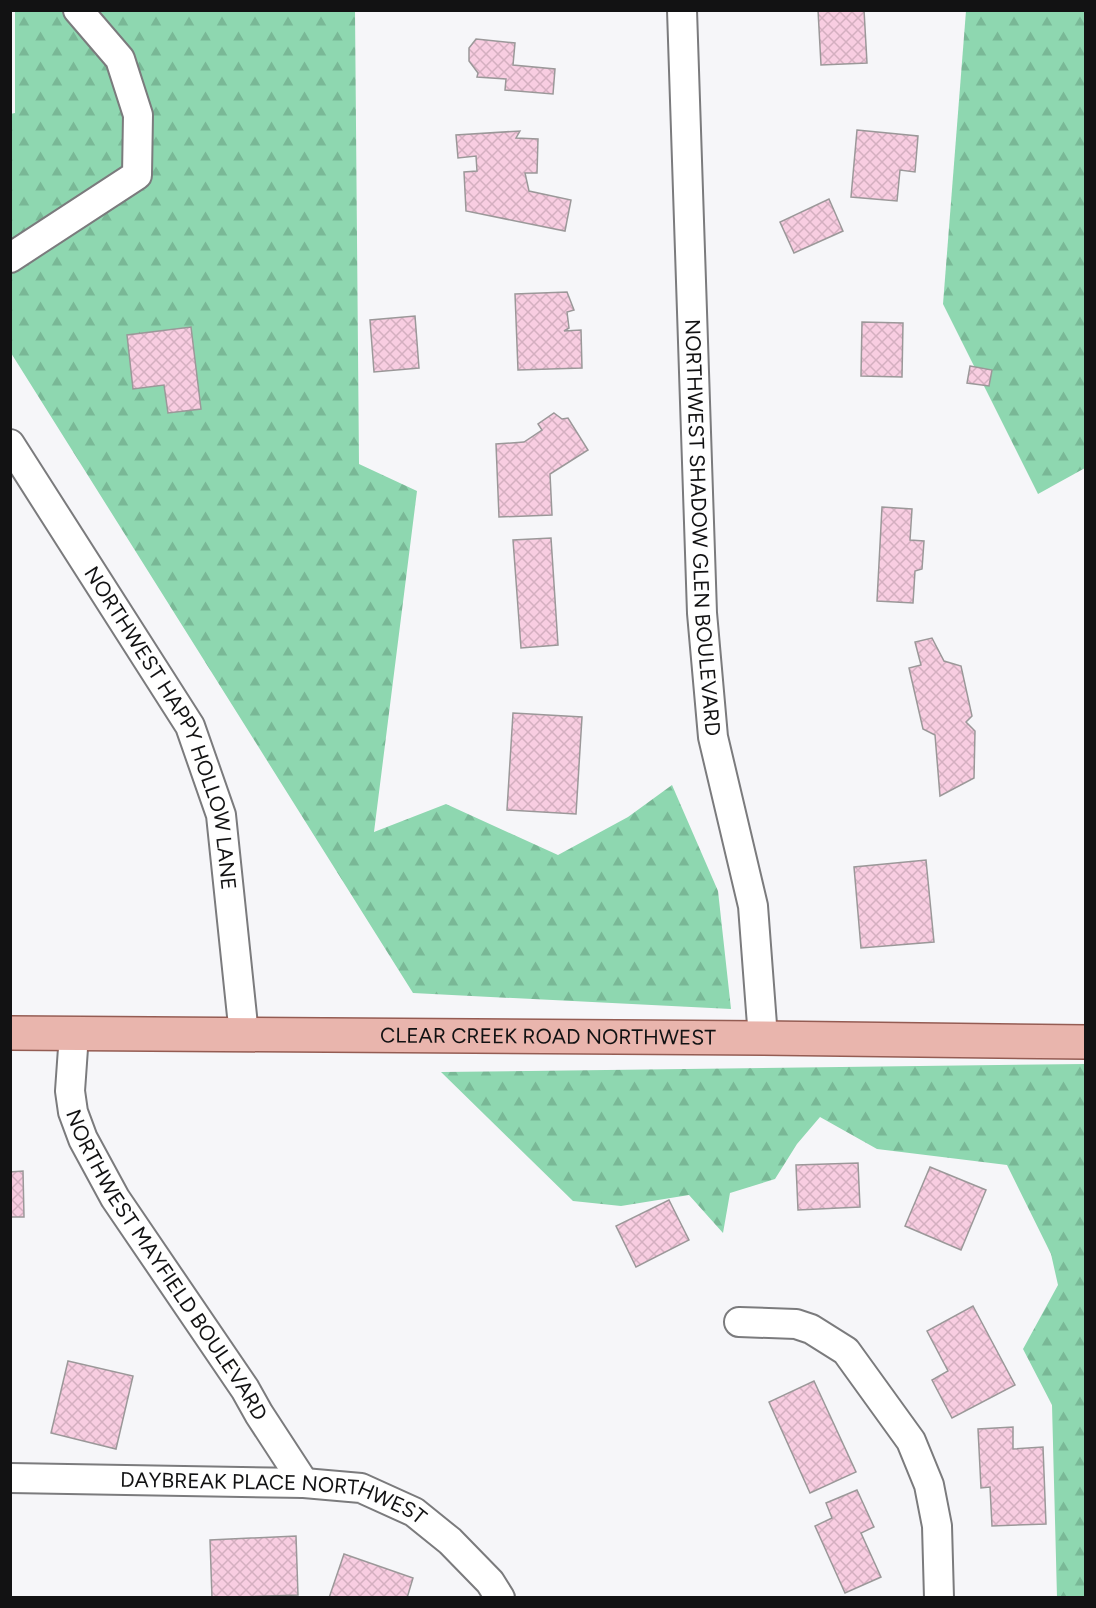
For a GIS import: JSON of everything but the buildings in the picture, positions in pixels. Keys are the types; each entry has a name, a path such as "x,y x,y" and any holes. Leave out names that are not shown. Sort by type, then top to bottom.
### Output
{"main road":[{"name":"CLEAR CREEK ROAD NORTHWEST","path":"10,1033 1086,1042"}],"street":[{"path":"10,258 137,174 138,115 120,59 78,10"},
{"name":"NORTHWEST SHADOW GLEN BOULEVARD","path":"682,10 702,613 712,737 753,906 763,1038"},
{"name":"NORTHWEST HAPPY HOLLOW LANE","path":"10,444 190,726 221,815 244,1035"},
{"name":"NORTHWEST MAYFIELD BOULEVARD","path":"74,1034 70,1091 73,1112 83,1139 115,1198 245,1389 304,1483"},
{"path":"739,1322 796,1324 811,1329 846,1351 910,1441 929,1485 937,1526 939,1598"},
{"name":"DAYBREAK PLACE NORTHWEST","path":"10,1478 304,1483 361,1488 414,1512 450,1541 490,1582 500,1598"}],"green space":[{"path":"15,11 355,11 359,464 417,491 374,832 446,804 558,855 628,817 672,785 718,891 731,1009 413,993 11,353 10,114 15,113"},
{"path":"966,11 1085,11 1085,468 1038,494 943,304"},
{"path":"1085,1064 1085,1598 1057,1597 1052,1405 1023,1349 1058,1285 1051,1254 1007,1165 877,1149 820,1117 797,1144 775,1179 730,1193 723,1233 689,1195 621,1206 573,1201 441,1072"}]}
